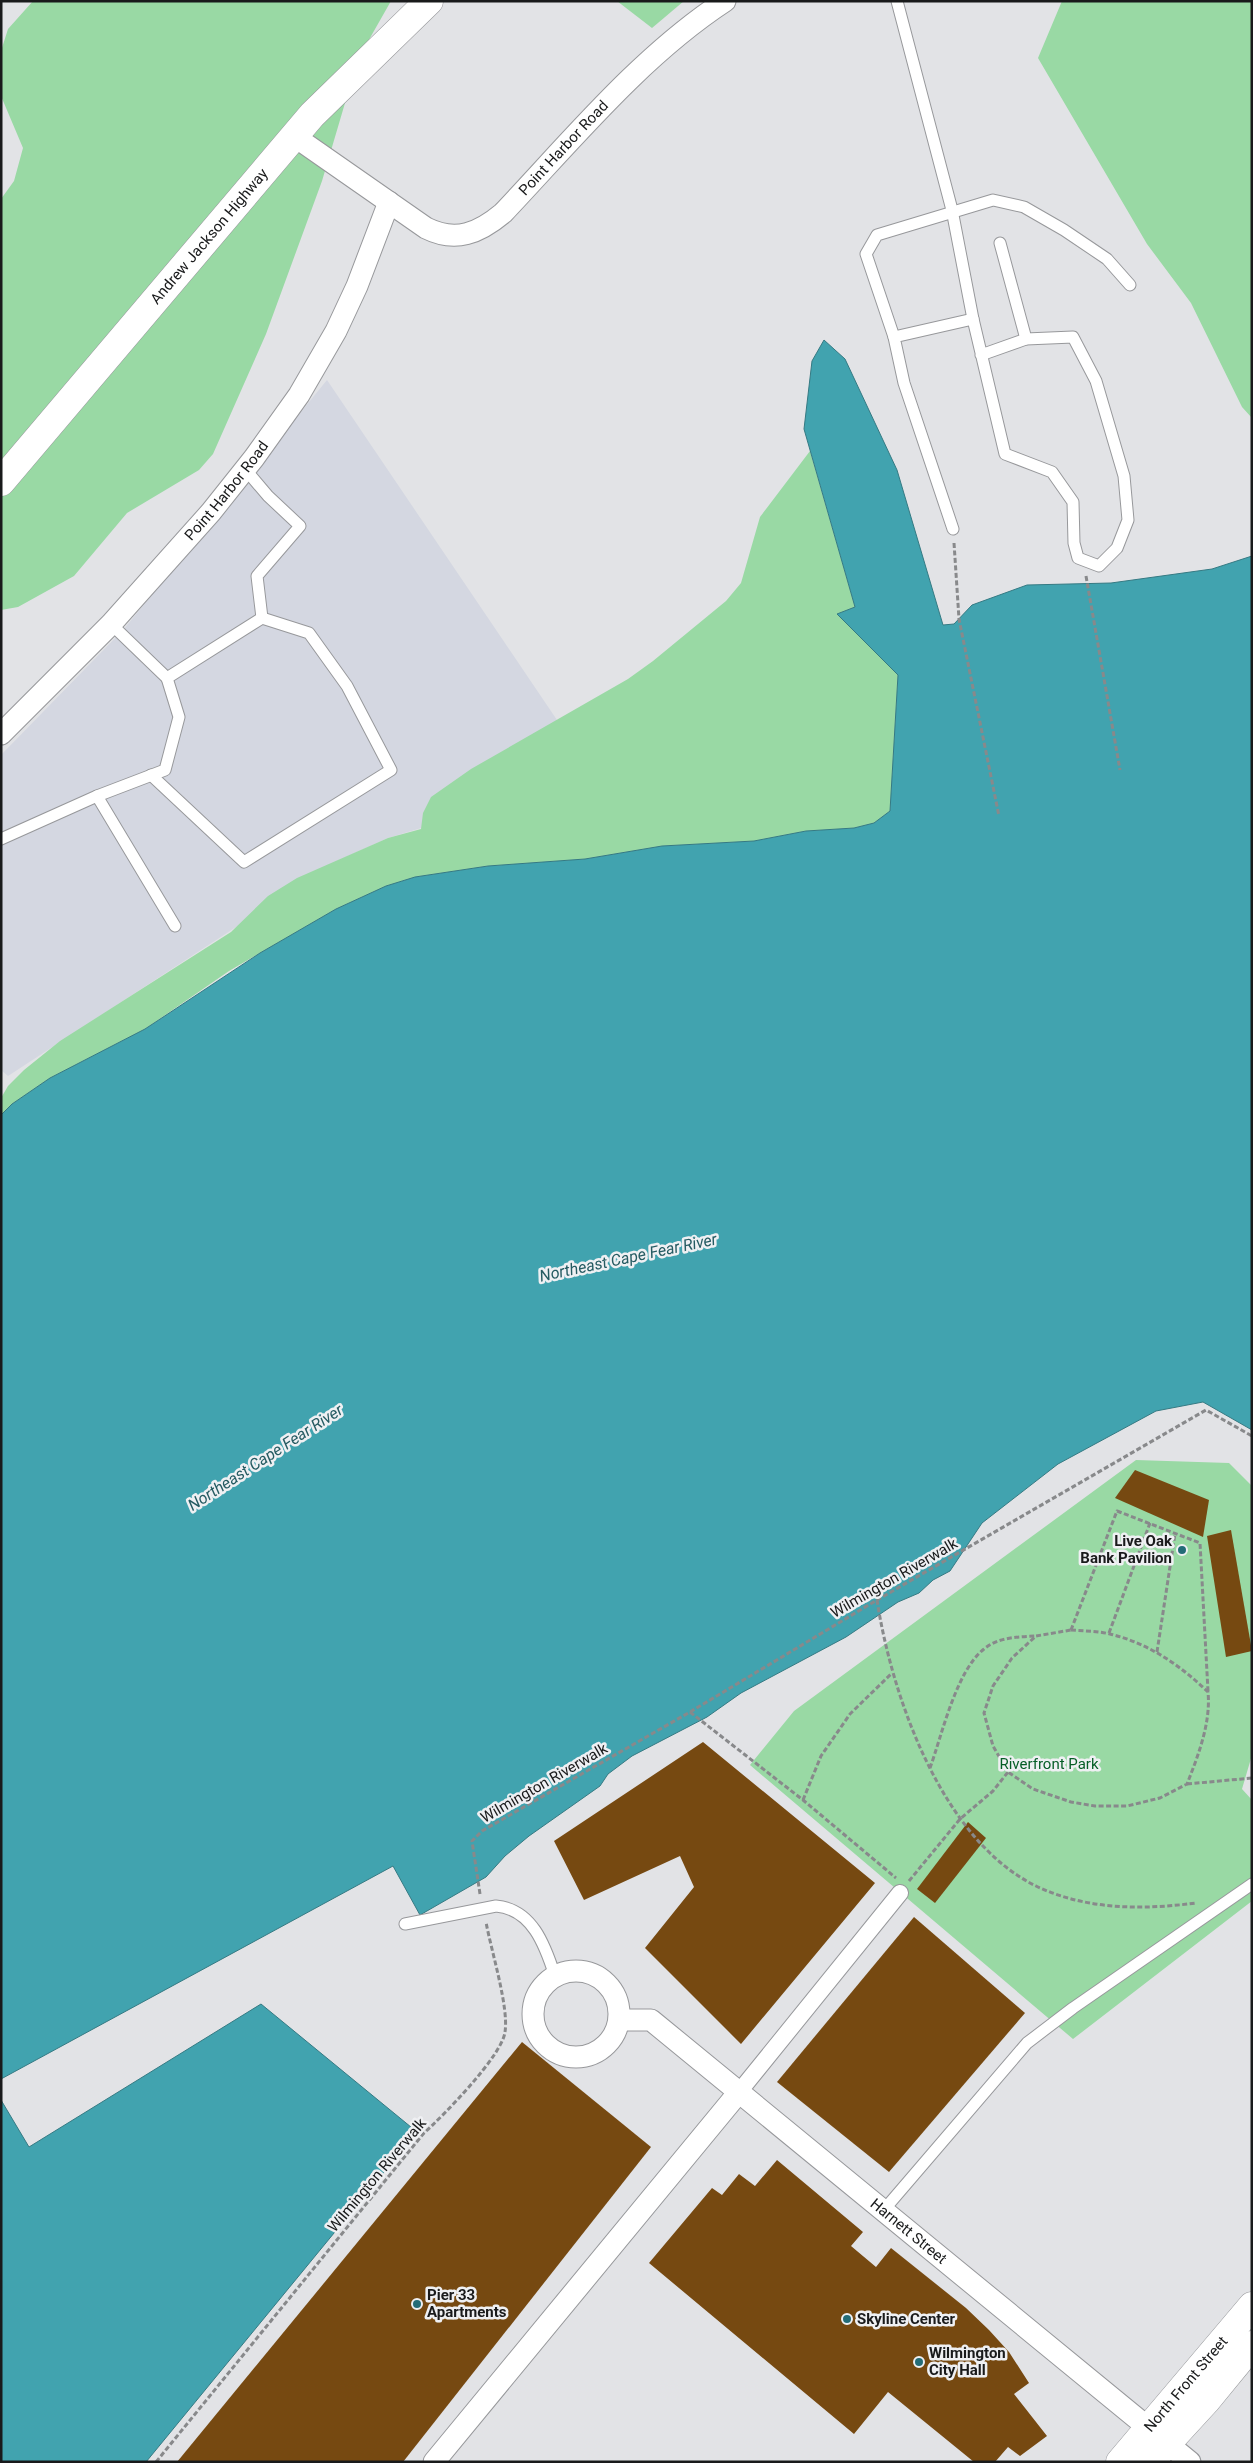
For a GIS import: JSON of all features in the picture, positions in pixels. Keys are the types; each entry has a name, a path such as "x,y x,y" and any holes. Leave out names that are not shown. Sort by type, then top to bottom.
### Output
{"main road":[{"name":"Andrew Jackson Highway","path":"1,482 312,115 429,1"},
{"name":"North Front Street","path":"1155,2444 1252,2306"},
{"name":"North Front Street","path":"1120,2462 1155,2444 1206,2401 1252,2345"}],"street":[{"name":"Point Harbor Road","path":"294,136 426,228 448,236 473,233 490,224 648,63 686,29 725,1"},
{"name":"Point Harbor Road","path":"1,734 111,624 211,512 299,395 324,352 357,286 389,202"},
{"path":"434,2462 739,2092 903,1889"},
{"path":"577,1970 599,1977 616,1995 620,2020 615,2034 607,2046 594,2054 580,2058 565,2057 552,2051 541,2040 534,2027 532,2012 536,1998 543,1985 555,1976 577,1970"},
{"name":"Harnett Street","path":"620,2020 651,2020 883,2211 1155,2444 1190,2462"}],"lane":[{"path":"897,1 952,210 973,319 981,354 1005,454 1052,472 1073,502 1074,543 1078,558 1099,566 1117,548 1128,520 1124,476 1096,380 1072,337 1026,339 981,354"},
{"path":"953,530 904,383 894,337 866,254 877,235 952,210 994,200 1024,207 1107,259 1130,285"},
{"path":"1000,243 1026,339"},
{"path":"894,337 973,319"},
{"path":"245,469 268,496 300,526 257,576 262,618"},
{"path":"167,678 262,618"},
{"path":"151,775 244,862 391,770 347,686 308,633 262,618"},
{"path":"1,839 97,796 165,770 179,717 167,678 111,624"},
{"path":"97,796 175,926"},
{"path":"883,2211 1027,2043 1073,2008 1252,1884"},
{"path":"405,1924 483,1908 510,1907 522,1914 535,1930 548,1954 555,1976"}],"path":[{"path":"953,530 959,620 999,816"},
{"path":"1084,561 1120,770"},
{"name":"Wilmington Riverwalk","path":"156,2462 424,2133 451,2109 499,2048 505,2034 506,2016 483,1908 472,1841 482,1831 690,1712 877,1600 1206,1410 1252,1436"},
{"path":"1071,1630 1117,1511 1200,1543 1209,1702 1200,1753 1187,1784"},
{"path":"1109,1634 1150,1523"},
{"path":"1157,1652 1175,1534"},
{"path":"877,1600 884,1644 901,1704 930,1768 960,1819 1001,1865 1036,1886 1072,1900 1110,1906 1148,1908 1229,1900"},
{"path":"930,1768 961,1678 984,1649 1008,1637 1036,1636 1071,1630 1109,1634 1157,1652 1188,1673 1208,1692"},
{"path":"1036,1636 1012,1658 993,1686 984,1713 993,1746 1008,1772 1033,1789 1071,1802 1095,1806 1127,1806 1160,1798 1187,1784 1252,1778"},
{"path":"803,1800 821,1756 850,1714 893,1672"},
{"path":"690,1712 803,1800 903,1889 960,1819 993,1791 1008,1772"}],"shaded area":[{"path":"327,380 557,720 448,820 388,838 337,861 8,1076 1,1070 1,755 124,629"}],"green space":[{"path":"33,1 391,1 358,59 322,181 266,334 213,454 199,470 127,513 74,576 18,607 1,610 1,199 14,181 23,148 1,96 1,51 8,29"},
{"path":"617,1 684,1 652,28"},
{"path":"1062,1 1252,1 1252,418 1242,407 1191,303 1147,244 1038,58"},
{"path":"810,451 855,607 838,614 898,675 890,811 874,823 854,828 806,831 754,841 662,846 585,859 488,866 415,877 386,886 336,909 229,971 145,1029 50,1078 12,1104 1,1115 1,1098 8,1086 24,1070 60,1041 231,932 268,896 297,878 388,838 421,829 423,813 431,797 471,769 628,679 653,661 726,601 741,583 760,517"},
{"name":"Riverfront Park","path":"1136,1460 1229,1463 1252,1486 1252,1755 1242,1789 1252,1800 1252,1901 1073,2039 750,1765 794,1711"}],"water":[{"name":"Northeast Cape Fear River","path":"824,340 845,359 897,470 943,625 954,624 972,605 1027,585 1111,583 1212,569 1252,556 1252,1430 1203,1402 1156,1411 1058,1464 982,1523 950,1571 933,1580 919,1593 898,1602 846,1637 741,1693 707,1717 632,1756 608,1774 600,1786 529,1836 505,1856 486,1877 420,1915 393,1866 1,2079 1,1115 12,1104 50,1078 145,1029 260,953 336,909 386,886 415,877 488,866 585,859 662,846 754,841 806,831 854,828 874,823 890,811 898,675 837,614 855,607 804,429 812,361"},
{"path":"261,2004 417,2132 146,2462 1,2462 1,2100 29,2147"}],"building":[{"path":"1135,1470 1209,1500 1203,1537 1115,1498"},
{"path":"1231,1530 1252,1651 1226,1657 1207,1536"},
{"path":"703,1742 875,1883 741,2044 645,1948 694,1887 680,1856 584,1900 554,1841"},
{"path":"968,1822 986,1838 935,1903 917,1889"},
{"path":"914,1917 1025,2013 889,2172 777,2082"},
{"name":"Pier 33 Apartments","path":"522,2042 651,2147 403,2462 177,2462"},
{"name":"Skyline Center","path":"777,2160 863,2232 851,2246 876,2267 891,2248 966,2308 989,2330 1009,2352 1029,2383 1014,2394 1047,2436 1020,2456 1008,2447 995,2462 974,2462 888,2392 854,2434 649,2263 712,2188 722,2195 739,2174 755,2186"}],"place":[{"name":"Live Oak Bank Pavilion","path":"1182,1550"},
{"name":"Pier 33 Apartments","path":"417,2304"},
{"name":"Skyline Center","path":"847,2319"},
{"name":"Wilmington City Hall","path":"919,2362"}]}
